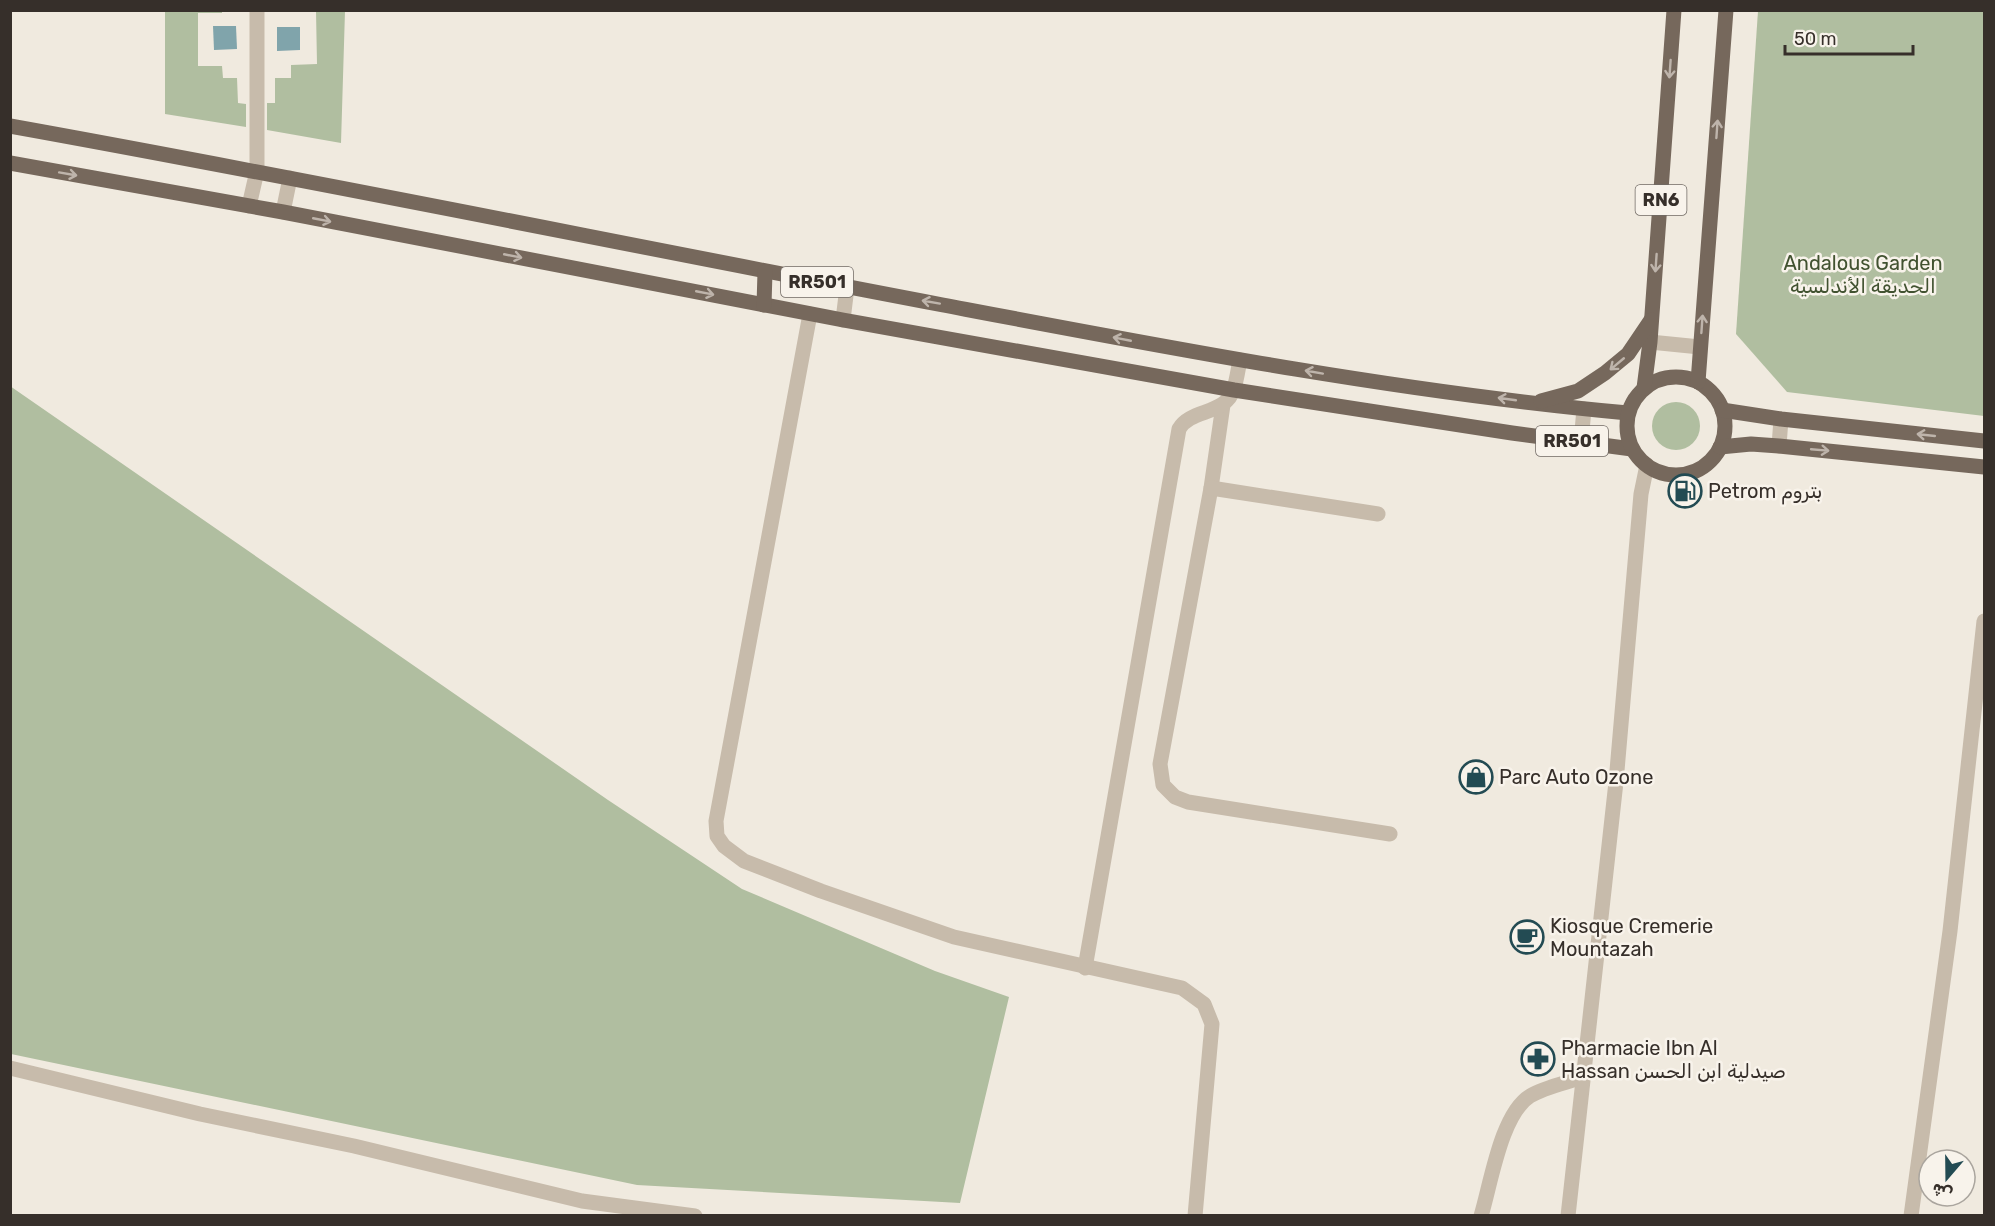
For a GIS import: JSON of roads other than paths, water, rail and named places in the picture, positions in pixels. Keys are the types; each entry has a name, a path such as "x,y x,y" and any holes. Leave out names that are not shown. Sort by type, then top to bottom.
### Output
{"main road":[{"name":"RN6","path":"1628,413 1634,400 1644,388 1650,342 1674,10"},
{"name":"RN6","path":"1698,382 1726,10"},
{"name":"RR501","path":"10,126 256,171 765,272 1240,360 1533,403 1628,413"},
{"name":"RR501","path":"10,163 283,212 843,321 1234,390 1632,449"},
{"path":"764,304 765,272"},
{"path":"1533,403 1578,390 1605,373 1629,354 1652,318"},
{"path":"1628,413 1627,431 1632,449 1647,465 1670,474 1682,474 1704,466 1714,457 1724,435 1725,422 1722,410 1709,389 1689,378 1670,377 1644,388"},
{"path":"1722,410 1781,419 1984,441"},
{"path":"1720,447 1752,444 1779,446 1984,467"}],"street":[{"path":"249,206 256,171 257,10"},
{"path":"283,212 291,178"},
{"path":"843,321 847,287"},
{"path":"810,314 718,810 717,836 724,846 744,861 821,891 954,937 1182,988 1204,1004 1212,1024 1195,1215"},
{"path":"1650,342 1700,347"},
{"path":"1240,360 1234,390 1223,405 1211,488 1160,765 1163,785 1175,796 1188,802 1390,834"},
{"path":"1085,968 1179,429 1188,419 1223,405"},
{"path":"1581,442 1584,409"},
{"path":"1779,446 1781,419"},
{"path":"1568,1215 1616,782 1641,494 1647,465"},
{"path":"1211,488 1378,514"},
{"path":"1911,1215 1950,931 1984,621"},
{"path":"10,1068 201,1114 354,1146 582,1201 695,1215"},
{"path":"1481,1215 1498,1153 1510,1119 1518,1105 1531,1095 1583,1077"}],"water":[{"path":"213,26 236,26 237,49 214,50"},
{"path":"277,27 300,27 300,50 277,51"}],"place":[{"name":"Petrom بتروم","path":"1685,491"},
{"name":"Parc Auto Ozone","path":"1476,777"},
{"name":"Kiosque Cremerie Mountazah","path":"1527,937"},
{"name":"Pharmacie Ibn Al Hassan صيدلية ابن الحسن","path":"1538,1059"}],"park label":[{"name":"Andalous Garden الحديقة الأندلسية","path":"1863,274"}]}
